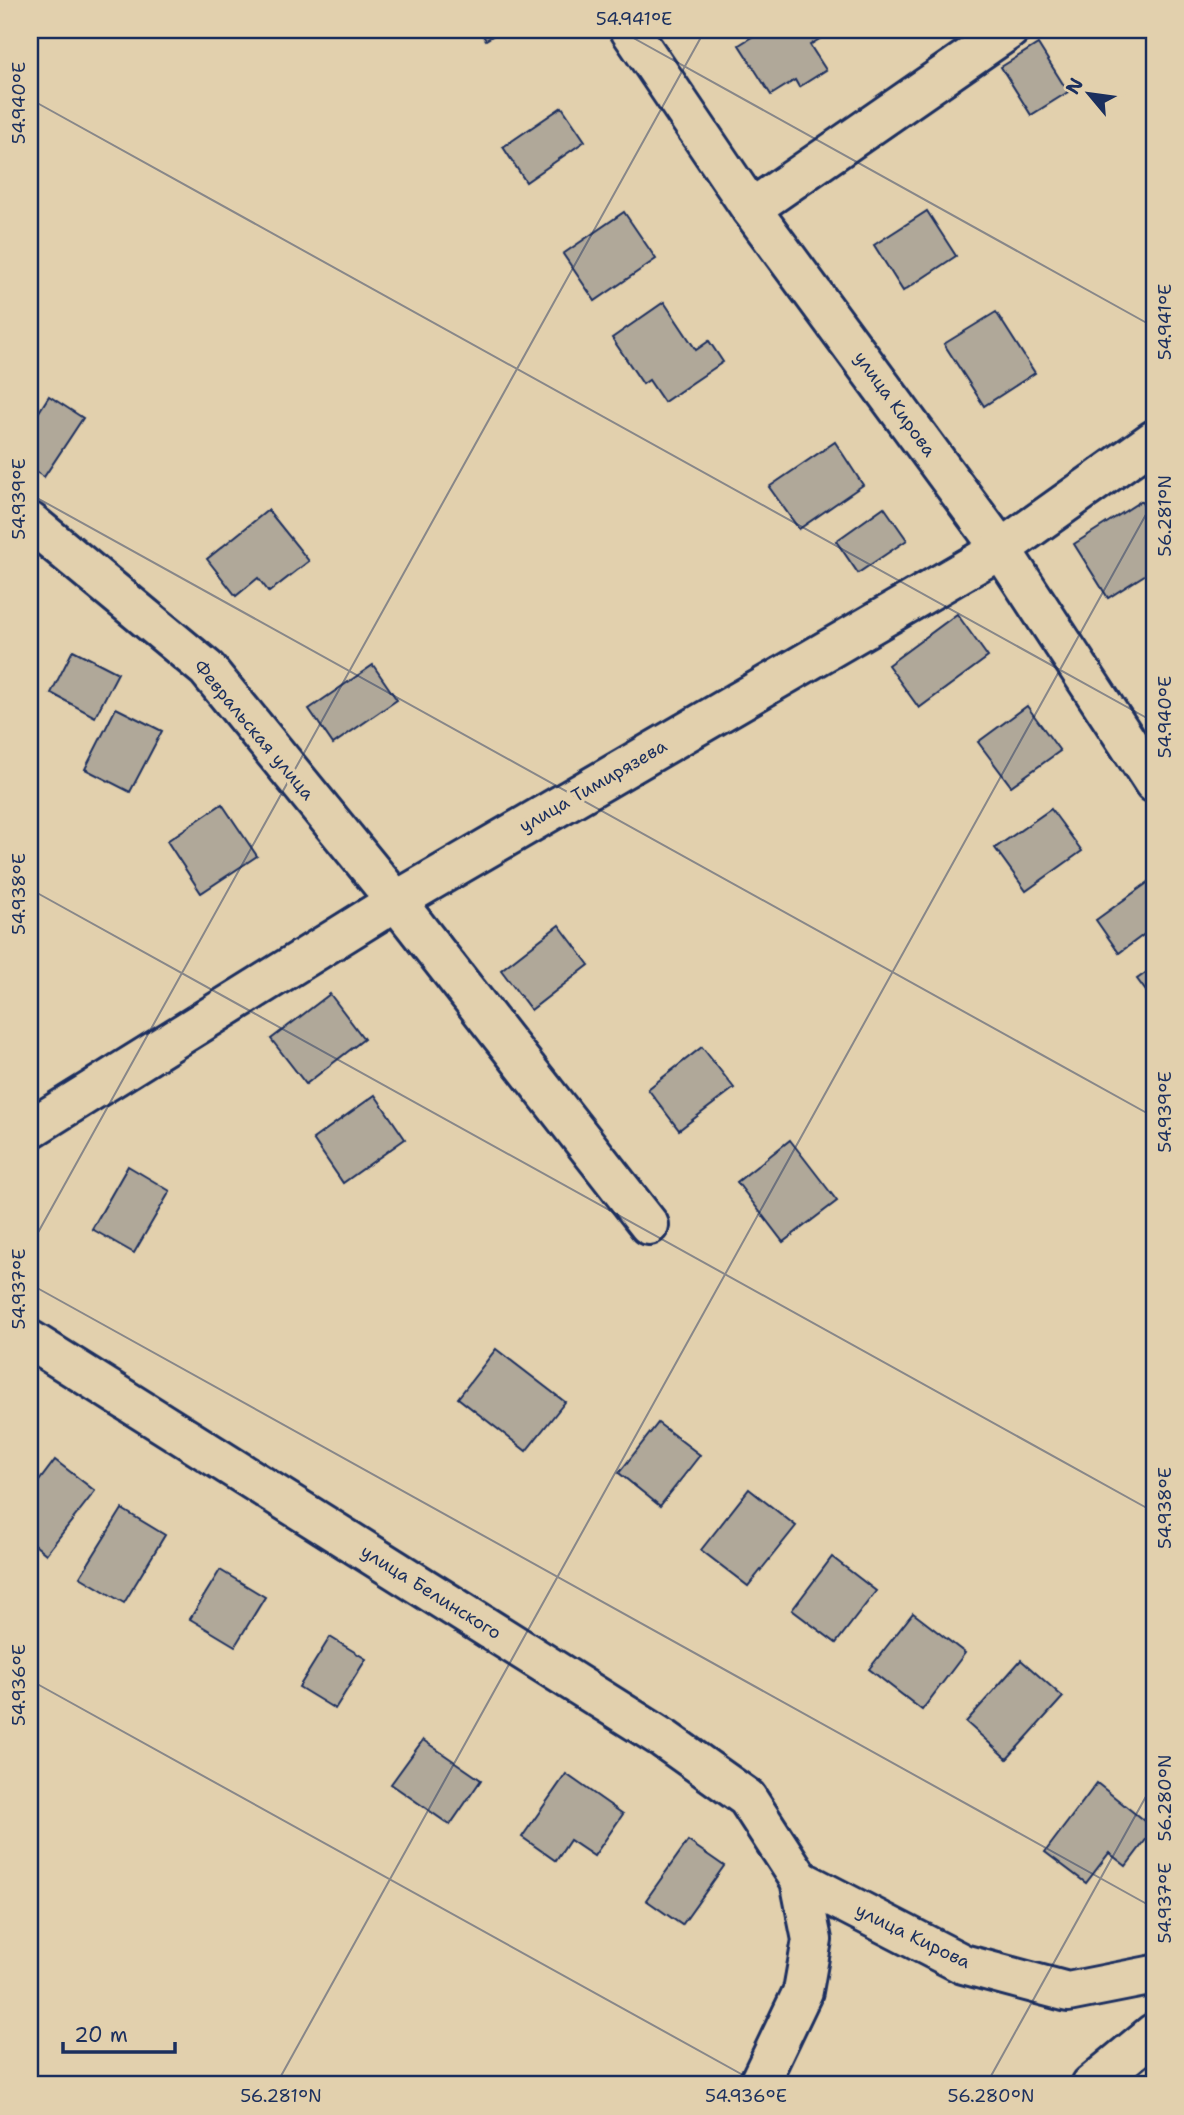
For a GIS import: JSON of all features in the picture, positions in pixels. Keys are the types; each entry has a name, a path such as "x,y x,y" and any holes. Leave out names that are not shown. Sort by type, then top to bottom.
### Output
{"street":[{"name":"улица Кирова","path":"630,30 751,209 1002,549 1154,783"},
{"path":"751,209 1009,30"},
{"name":"улица Тимирязева","path":"30,1129 396,901 1002,549 1154,440"},
{"name":"Февральская улица","path":"30,522 207,669 396,901 649,1225"},
{"name":"улица Белинского","path":"30,1339 664,1739 747,1798 800,1880"},
{"name":"улица Кирова","path":"800,1880 963,1964 1068,1992 1154,1975"},
{"path":"758,2085 803,1991 812,1940 800,1880"},
{"path":"1091,2085 1154,2033"}],"building":[{"path":"479,30 502,30 486,40"},
{"path":"763,30 834,30 810,45 826,70 799,87 795,80 771,95 739,45"},
{"path":"1038,44 1068,92 1031,115 1001,67"},
{"path":"562,107 585,141 526,182 503,147"},
{"path":"927,211 956,256 903,291 874,245"},
{"path":"624,212 656,259 595,301 563,254"},
{"path":"664,302 696,350 709,341 723,362 664,402 649,380 643,384 612,338"},
{"path":"996,312 1035,373 984,406 944,344"},
{"path":"49,396 83,418 44,477 30,468 30,426"},
{"path":"835,442 863,485 799,529 769,487"},
{"path":"1141,501 1154,522 1154,569 1108,598 1074,544"},
{"path":"884,507 907,540 858,573 836,541"},
{"path":"268,510 309,561 269,592 258,578 236,596 207,559"},
{"path":"957,614 988,657 919,708 888,665"},
{"path":"73,650 118,673 95,717 51,693"},
{"path":"373,665 397,700 333,744 309,709"},
{"path":"1027,706 1060,751 1011,786 978,742"},
{"path":"116,708 162,731 130,792 85,769"},
{"path":"222,804 257,856 201,893 167,841"},
{"path":"1051,809 1082,851 1026,891 995,848"},
{"path":"1150,881 1154,887 1154,927 1119,953 1096,920"},
{"path":"559,925 589,965 531,1010 501,970"},
{"path":"1154,967 1154,1002 1137,979"},
{"path":"330,994 364,1039 306,1084 271,1039"},
{"path":"702,1047 734,1088 679,1130 648,1089"},
{"path":"375,1095 405,1139 343,1183 313,1139"},
{"path":"790,1140 837,1201 783,1242 737,1182"},
{"path":"128,1166 170,1191 134,1253 92,1229"},
{"path":"496,1349 565,1402 526,1451 458,1398"},
{"path":"658,1423 700,1455 660,1506 619,1473"},
{"path":"55,1460 95,1491 46,1554 30,1541 30,1493"},
{"path":"749,1489 796,1526 748,1586 701,1550"},
{"path":"122,1509 165,1535 124,1603 80,1577"},
{"path":"832,1557 876,1591 836,1643 792,1610"},
{"path":"220,1570 265,1597 235,1646 190,1619"},
{"path":"913,1613 965,1653 922,1710 869,1669"},
{"path":"330,1637 366,1659 335,1709 299,1687"},
{"path":"1021,1660 1063,1697 1007,1759 966,1722"},
{"path":"423,1740 481,1780 450,1825 391,1784"},
{"path":"566,1774 623,1814 594,1856 570,1840 556,1861 522,1837"},
{"path":"1097,1783 1154,1829 1126,1866 1109,1853 1086,1883 1045,1852"},
{"path":"688,1841 724,1866 682,1925 646,1900"}]}
